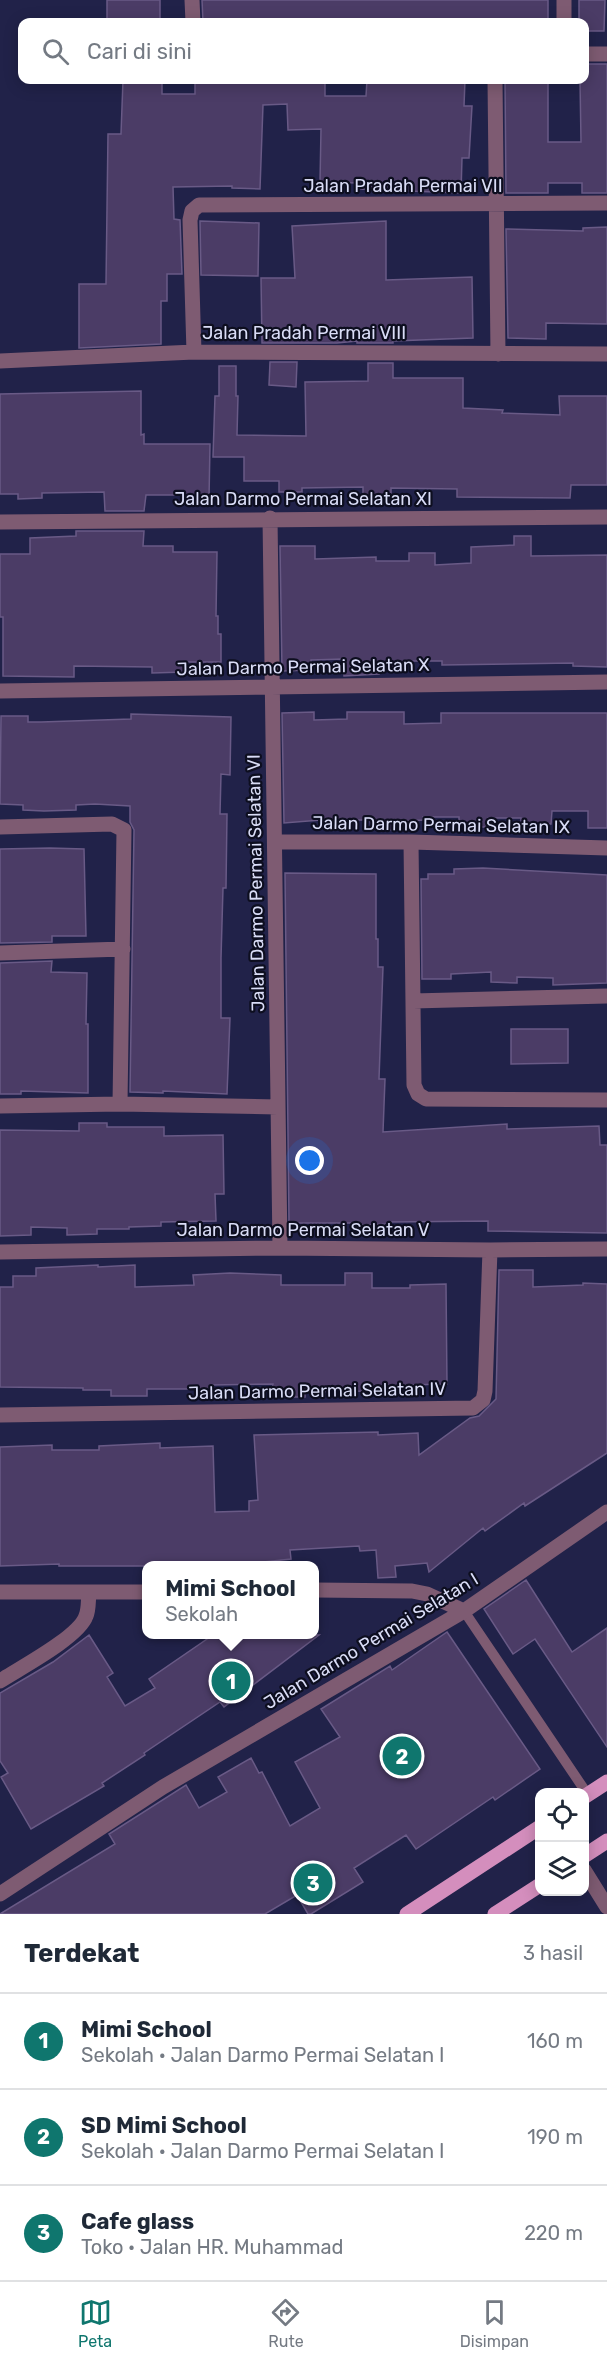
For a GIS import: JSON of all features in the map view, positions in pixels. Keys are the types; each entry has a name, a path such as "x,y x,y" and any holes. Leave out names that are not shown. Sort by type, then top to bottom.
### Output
{"main road":[{"path":"589,1794 607,1782"},
{"path":"407,1914 535,1830"},
{"path":"589,1853 607,1841"},
{"path":"495,1914 535,1888"}],"street":[{"path":"192,0 193,18"},
{"path":"564,0 564,18"},
{"path":"589,54 607,54"},
{"path":"495,84 498,354"},
{"name":"Jalan Pradah Permai VII","path":"194,352 190,220 192,211 199,205 607,203"},
{"name":"Jalan Pradah Permai VIII","path":"0,361 194,352 607,354"},
{"name":"Jalan Darmo Permai Selatan XI","path":"0,522 607,517"},
{"name":"Jalan Darmo Permai Selatan VI","path":"270,518 280,1248"},
{"name":"Jalan Darmo Permai Selatan X","path":"0,691 607,682"},
{"path":"0,827 112,824 124,830 120,1104"},
{"name":"Jalan Darmo Permai Selatan IX","path":"275,842 411,842 607,848"},
{"path":"411,842 414,1085 418,1094 426,1099 607,1100"},
{"path":"0,952 123,949"},
{"path":"413,1001 607,996"},
{"path":"0,1106 120,1104 278,1107"},
{"name":"Jalan Darmo Permai Selatan V","path":"0,1252 280,1248 607,1249"},
{"name":"Jalan Darmo Permai Selatan IV","path":"0,1415 473,1408 483,1401 485,1391 490,1250"},
{"name":"Jalan Darmo Permai Selatan I","path":"0,1894 163,1787 464,1611 607,1512"},
{"path":"319,1590 427,1594 464,1611"},
{"path":"0,1592 142,1592"},
{"path":"0,1681 67,1639 86,1617 89,1593"},
{"path":"589,1877 607,1907"}],"lane":[{"path":"464,1611 581,1788"}],"building":[{"path":"107,0 160,0 160,18 107,18"},
{"path":"202,0 548,0 548,18 203,18"},
{"path":"579,0 605,0 604,31 589,31 589,18 579,18"},
{"path":"589,64 607,64 607,193 582,193 582,183 548,183 548,193 506,193 505,84 548,84 548,142 581,142 580,84 589,84"},
{"path":"123,84 162,84 162,94 195,94 195,84 325,84 325,96 366,96 367,84 465,84 464,106 472,106 469,158 462,158 461,193 357,189 357,183 320,182 321,129 288,130 287,104 263,105 260,189 232,188 232,186 173,187 174,219 180,220 182,274 167,274 167,301 161,301 161,344 79,348 79,284 106,284 108,134 121,134"},
{"path":"200,221 259,223 258,276 201,275"},
{"path":"386,221 386,280 472,277 473,338 393,341 393,343 357,343 357,341 262,343 261,278 295,278 292,226"},
{"path":"607,227 607,324 546,323 546,339 508,338 506,229 583,231 583,228"},
{"path":"270,362 297,362 296,387 269,385"},
{"path":"368,363 393,363 393,378 463,378 463,408 503,410 502,413 560,415 559,396 607,396 607,485 571,485 570,498 457,497 457,489 391,488 391,498 363,498 363,487 302,488 302,492 279,492 279,481 244,481 244,457 213,457 215,396 219,396 219,366 236,366 237,435 306,436 305,382 368,381"},
{"path":"141,391 141,435 144,434 144,444 210,444 209,499 189,499 189,495 146,495 144,511 105,511 104,492 42,493 42,498 18,499 18,494 0,494 0,394"},
{"path":"76,531 144,531 143,546 173,546 173,552 217,552 216,616 218,616 218,634 221,634 221,662 185,662 185,672 152,673 152,667 74,666 74,677 3,676 0,554 30,554 30,538 76,536"},
{"path":"514,536 531,536 531,556 607,555 607,667 573,666 573,663 442,665 442,661 407,661 407,668 379,668 379,674 344,676 343,659 311,660 311,670 282,671 280,546 315,546 315,559 376,557 376,561 409,561 409,553 435,553 435,565 471,563 471,547 514,545"},
{"path":"314,712 314,720 347,719 347,712 404,712 404,724 441,723 441,713 607,713 607,828 588,828 588,811 552,811 551,824 521,824 521,818 488,818 488,827 459,827 459,817 423,817 423,820 406,821 407,830 387,830 387,827 371,828 370,820 284,823 282,713"},
{"path":"131,714 231,717 230,775 221,774 220,814 227,814 226,888 223,888 221,1018 230,1018 227,1094 130,1092 134,830 130,822 130,806 76,805 76,810 44,811 23,810 23,805 0,804 1,716 28,716 28,722 41,722 131,719"},
{"path":"0,849 84,849 86,936 52,936 52,942 0,943"},
{"path":"483,868 607,875 607,983 553,985 553,978 517,977 517,983 491,982 491,972 451,974 451,979 422,979 421,879 428,879 428,874 454,874 454,869"},
{"path":"285,873 376,874 378,967 383,967 379,1079 385,1079 383,1132 507,1124 507,1129 599,1126 600,1145 607,1145 607,1233 488,1231 488,1221 389,1222 390,1224 361,1225 360,1223 289,1223"},
{"path":"52,961 51,972 87,973 88,1093 21,1091 21,1094 0,1094 0,963"},
{"path":"511,1029 568,1029 568,1063 511,1064"},
{"path":"79,1123 107,1123 107,1127 164,1127 164,1136 223,1135 224,1194 215,1194 216,1221 161,1222 161,1226 97,1229 97,1234 67,1235 67,1228 31,1227 31,1235 0,1236 0,1130 79,1131"},
{"path":"98,1265 98,1267 135,1265 135,1287 194,1285 193,1275 230,1273 281,1275 281,1285 345,1285 345,1273 372,1273 372,1288 410,1288 410,1285 446,1284 447,1384 368,1386 368,1391 305,1392 305,1397 272,1397 273,1384 212,1385 212,1389 147,1389 147,1396 111,1396 111,1390 83,1390 83,1388 0,1387 0,1287 13,1287 13,1276 36,1276 36,1268"},
{"path":"499,1270 533,1270 533,1287 583,1285 583,1283 607,1284 607,1453 525,1506 524,1503 485,1531 483,1528 429,1572 427,1563 395,1566 396,1577 378,1578 376,1550 360,1551 359,1546 290,1550 291,1559 272,1561 142,1561 142,1566 59,1566 59,1564 0,1566 0,1447 52,1445 52,1450 99,1450 99,1446 160,1443 160,1448 213,1446 215,1512 249,1511 249,1501 258,1500 254,1435 418,1433 419,1455 470,1418 479,1416 496,1399"},
{"path":"526,1580 572,1652 607,1628 607,1747 535,1639 513,1654 484,1609"},
{"path":"447,1632 540,1769 495,1800 493,1797 416,1849 406,1835 354,1868 363,1882 311,1914 308,1914 297,1895 265,1914 0,1914 115,1844 109,1834 186,1785 199,1808 227,1792 218,1777 251,1758 259,1773 262,1772 290,1826 320,1808 295,1762 340,1737 321,1709 390,1666 392,1670"},
{"path":"89,1635 113,1673 107,1677 125,1706 155,1688 149,1679 207,1639 314,1639 224,1707 220,1702 102,1783 104,1786 31,1829 1,1777 8,1773 0,1761 0,1693 53,1662"}],"place":[{"name":"Mimi School","path":"231,1681"},
{"name":"SD Mimi School","path":"402,1756"},
{"name":"Cafe glass","path":"313,1883"}]}
